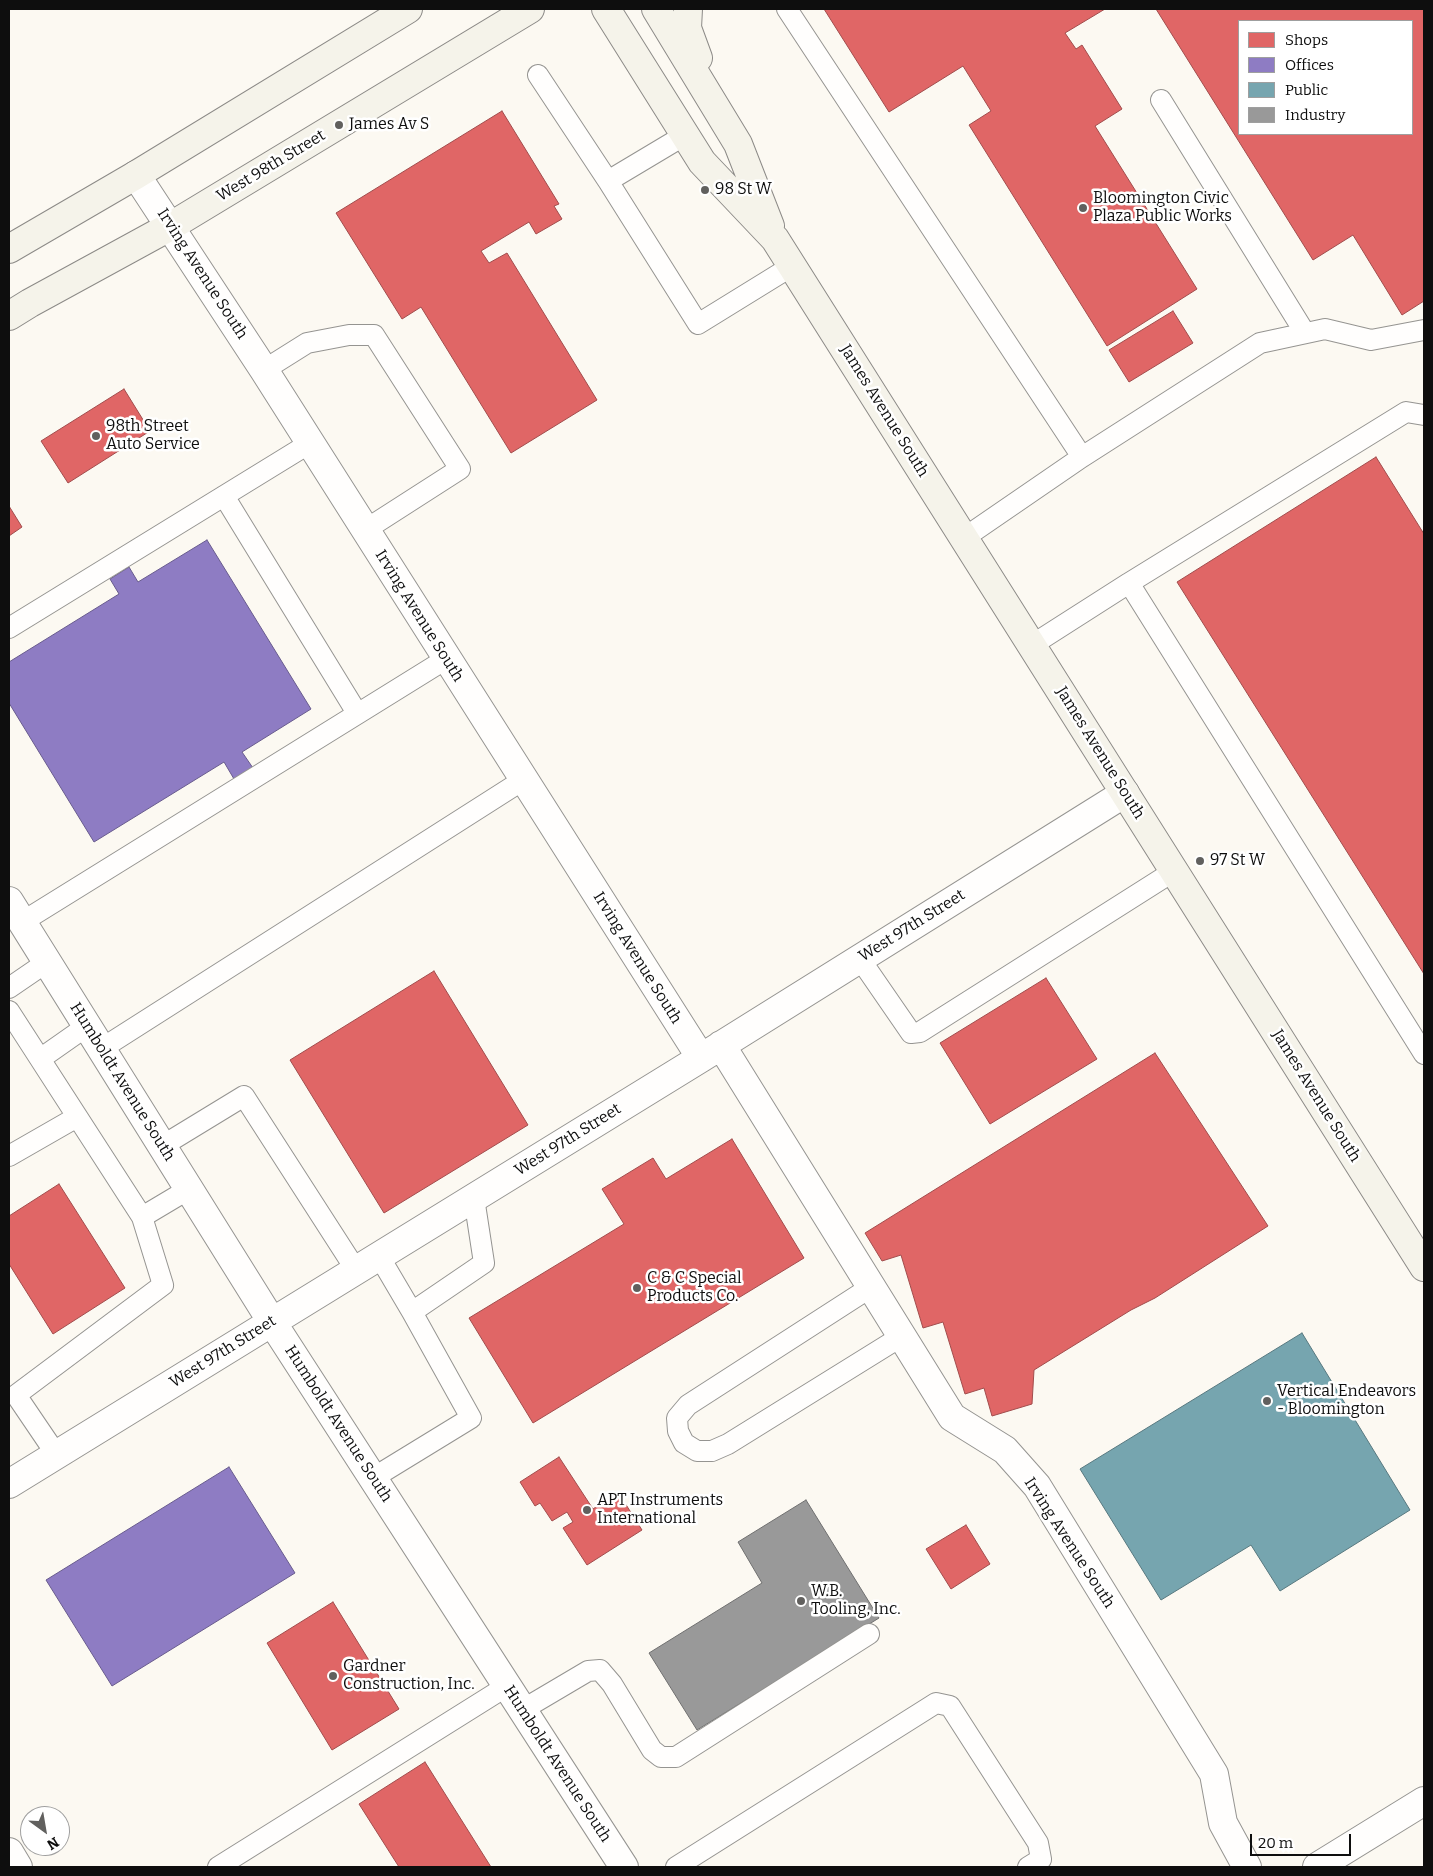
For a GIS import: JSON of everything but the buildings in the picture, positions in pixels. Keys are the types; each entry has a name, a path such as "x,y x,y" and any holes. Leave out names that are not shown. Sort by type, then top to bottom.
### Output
{"street":[{"path":"9,249 136,175 408,9"},
{"name":"West 98th Street","path":"9,316 171,226 530,9"},
{"name":"James Avenue South","path":"606,9 702,162 775,239"},
{"name":"James Avenue South","path":"656,9 738,144 775,239 1424,1267"},
{"path":"688,9 687,28 716,106"},
{"name":"Irving Avenue South","path":"136,175 264,370 524,780 871,1287 952,1417 1005,1450 1037,1486 1214,1774 1223,1823 1247,1867"},
{"name":"West 97th Street","path":"9,1484 711,1052 1125,793"},
{"name":"Humboldt Avenue South","path":"15,912 272,1322 507,1686 616,1865"},
{"path":"1317,1867 1424,1801"},
{"path":"9,1852 18,1867"}],"lane":[{"path":"787,9 1082,457"},
{"path":"538,74 698,324 792,266"},
{"path":"1161,100 1305,334"},
{"path":"608,181 686,135"},
{"path":"964,538 1082,457 1260,343 1326,329 1371,340 1424,330"},
{"path":"264,370 307,343 348,335 374,335 460,469 365,530"},
{"path":"1032,645 1406,412 1424,415"},
{"path":"9,628 310,443"},
{"path":"224,496 357,714"},
{"path":"1129,583 1424,1054"},
{"path":"15,912 357,714 446,659"},
{"path":"101,1049 524,780"},
{"path":"860,959 911,1032 920,1032 1174,871"},
{"path":"9,988 47,962"},
{"path":"9,1011 142,1218 163,1285 13,1397 56,1454"},
{"path":"40,1059 87,1026"},
{"path":"162,1146 244,1096 356,1270"},
{"path":"9,1156 77,1117"},
{"path":"142,1218 188,1189"},
{"path":"412,1312 484,1263 474,1198"},
{"path":"373,1478 471,1418 379,1256"},
{"path":"871,1287 688,1405 677,1418 678,1431 684,1443 697,1451 712,1451 728,1444 902,1336"},
{"path":"522,1710 588,1671 600,1670 612,1684 652,1750 661,1757 676,1757 869,1634"},
{"path":"218,1867 507,1686"},
{"path":"676,1867 936,1704 950,1706 1038,1844 1041,1859 1028,1867"}],"place":[{"name":"James Av S","path":"339,125"},
{"name":"98 St W","path":"705,190"},
{"name":"Bloomington Civic Plaza Public Works","path":"1083,208"},
{"name":"98th Street Auto Service","path":"96,436"},
{"name":"97 St W","path":"1200,861"},
{"name":"C & C Special Products Co.","path":"637,1288"},
{"name":"Vertical Endeavors - Bloomington","path":"1267,1401"},
{"name":"APT Instruments International","path":"587,1510"},
{"name":"W.B. Tooling, Inc.","path":"801,1601"},
{"name":"Gardner Construction, Inc.","path":"333,1676"}]}
